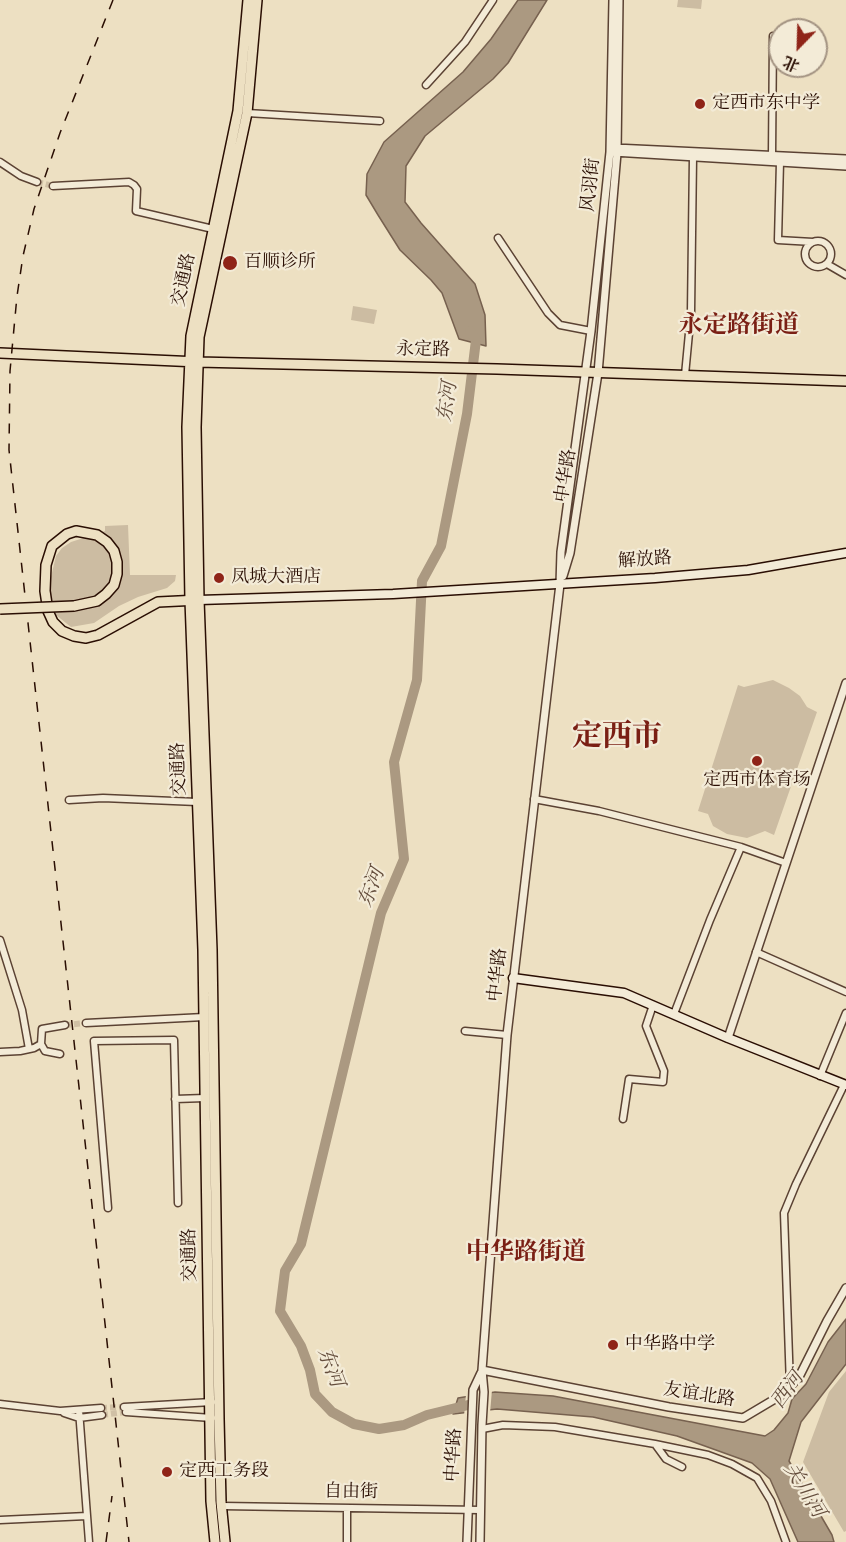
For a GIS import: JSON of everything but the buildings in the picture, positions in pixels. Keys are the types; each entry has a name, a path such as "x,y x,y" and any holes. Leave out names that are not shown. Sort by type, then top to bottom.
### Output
{"main road":[{"name":"交通路","path":"194,362 190,336 238,111 248,0"},
{"name":"交通路","path":"215,1542 211,1501 215,1418 212,950 186,427 194,362 247,113 257,0"},
{"name":"永定路","path":"0,353 194,362 435,367 846,381"},
{"path":"0,609 74,606 97,601 106,594 114,585 117,574 114,551 107,542 86,531 67,534 52,546 48,555 45,591 48,611 53,622 62,631 86,638 98,635 158,602 195,600"},
{"name":"解放路","path":"195,600 393,594 560,584 748,570 846,553"},
{"name":"交通路","path":"195,600 197,802 215,1402"},
{"path":"513,978 614,990 845,1085"},
{"name":"交通路","path":"215,1418 225,1542"}],"street":[{"path":"426,85 465,42 493,0"},
{"name":"风羽街","path":"585,372 614,150 613,0"},
{"name":"风羽街","path":"598,373 614,150 619,0"},
{"path":"772,155 773,78"},
{"path":"247,113 380,121"},
{"path":"614,150 846,159"},
{"path":"614,150 846,166"},
{"path":"685,375 691,312 693,157"},
{"path":"0,162 21,176 37,182"},
{"path":"780,162 778,240 824,242 831,250 831,255 827,264 817,268 812,267 805,259 806,249 813,242"},
{"path":"53,186 129,182 137,189 136,211 213,229"},
{"path":"498,238 548,313 560,325 591,331"},
{"path":"827,264 846,275"},
{"name":"中华路","path":"480,1542 484,1392 482,1370 507,1035 560,584 561,552 585,372"},
{"name":"中华路","path":"560,584 570,553 598,373"},
{"path":"728,1038 846,683"},
{"path":"69,800 103,798 197,802"},
{"path":"534,799 599,812 741,848 786,863"},
{"path":"674,1014 741,848"},
{"path":"0,940 22,1010 29,1049"},
{"path":"756,952 846,992"},
{"path":"623,1119 629,1078 663,1082 664,1071 646,1026 653,1005"},
{"path":"820,1076 846,1013"},
{"path":"86,1023 204,1017"},
{"path":"60,1054 45,1051 41,1044 42,1029 65,1025"},
{"path":"465,1031 507,1035"},
{"path":"108,1208 94,1041 174,1040 178,1203"},
{"path":"0,1052 29,1049 41,1044"},
{"path":"790,1386 784,1213 845,1085"},
{"path":"175,1099 205,1098"},
{"name":"友谊北路","path":"482,1370 669,1407 743,1418 785,1392 800,1375 846,1288"},
{"name":"中华路","path":"467,1542 473,1390 482,1370"},
{"path":"215,1402 125,1410 215,1418"},
{"path":"0,1404 60,1411 101,1412 79,1418 60,1411"},
{"path":"79,1410 89,1542"},
{"path":"482,1427 503,1425 555,1427 708,1455 732,1464 757,1478 771,1502 786,1542"},
{"path":"654,1444 666,1458 682,1467"},
{"name":"自由街","path":"222,1506 480,1510"},
{"path":"347,1508 347,1542"},
{"path":"0,1520 87,1516"}],"shaded area":[{"path":"678,0 702,0 701,9 677,7"},
{"path":"353,306 377,310 374,324 351,320"},
{"path":"128,525 130,575 176,575 175,581 167,588 119,606 94,623 71,627 56,615 51,595 50,581 56,556 71,542 105,531 105,526"},
{"name":"定西市体育场","path":"773,680 800,696 807,707 817,712 774,835 765,831 747,838 727,834 713,826 708,814 698,811 738,685 744,687"},
{"path":"846,1371 846,1531 844,1532 803,1462 829,1392"}],"water":[{"path":"518,0 547,0 508,63 493,79 425,136 406,166 405,202 475,284 485,315 486,346 459,339 442,293 400,250 366,195 367,174 384,142 463,72 491,39"},
{"name":"关川河","path":"846,1319 846,1364 801,1422 789,1461 834,1542 798,1542 770,1479 752,1463 677,1436 593,1417 497,1409 453,1414 458,1398 495,1392 553,1396 765,1436 774,1430 788,1413 792,1399 806,1384 828,1342"}],"pier":[{"path":"492,1390 490,1413 464,1416 466,1394"}],"waterway":[{"name":"东河","path":"468,1405 427,1415 404,1425 379,1429 354,1424 332,1412 315,1394 310,1370 301,1346 280,1311 285,1271 301,1244 381,913 404,859 394,762 417,680 422,581 441,546 467,414 476,340 470,331"}],"tunnel":[{"path":"37,182 53,186"},
{"path":"65,1025 86,1023"},
{"path":"101,1408 124,1407"},
{"path":"102,1415 126,1412"}],"railway":[{"path":"113,0 60,133 34,209 23,256 10,371 9,450 129,1542"},
{"path":"106,1542 112,1496"}],"place":[{"name":"定西市东中学","path":"700,104"},
{"name":"百顺诊所","path":"230,263"},
{"name":"凤城大酒店","path":"219,578"},
{"name":"定西市体育场","path":"757,761"},
{"name":"中华路中学","path":"613,1345"},
{"name":"定西工务段","path":"167,1472"}],"district":[{"name":"永定路街道","path":"739,327"},
{"name":"定西市","path":"617,739"},
{"name":"中华路街道","path":"526,1254"}],"water label":[{"name":"西河","path":"789,1391"}]}
